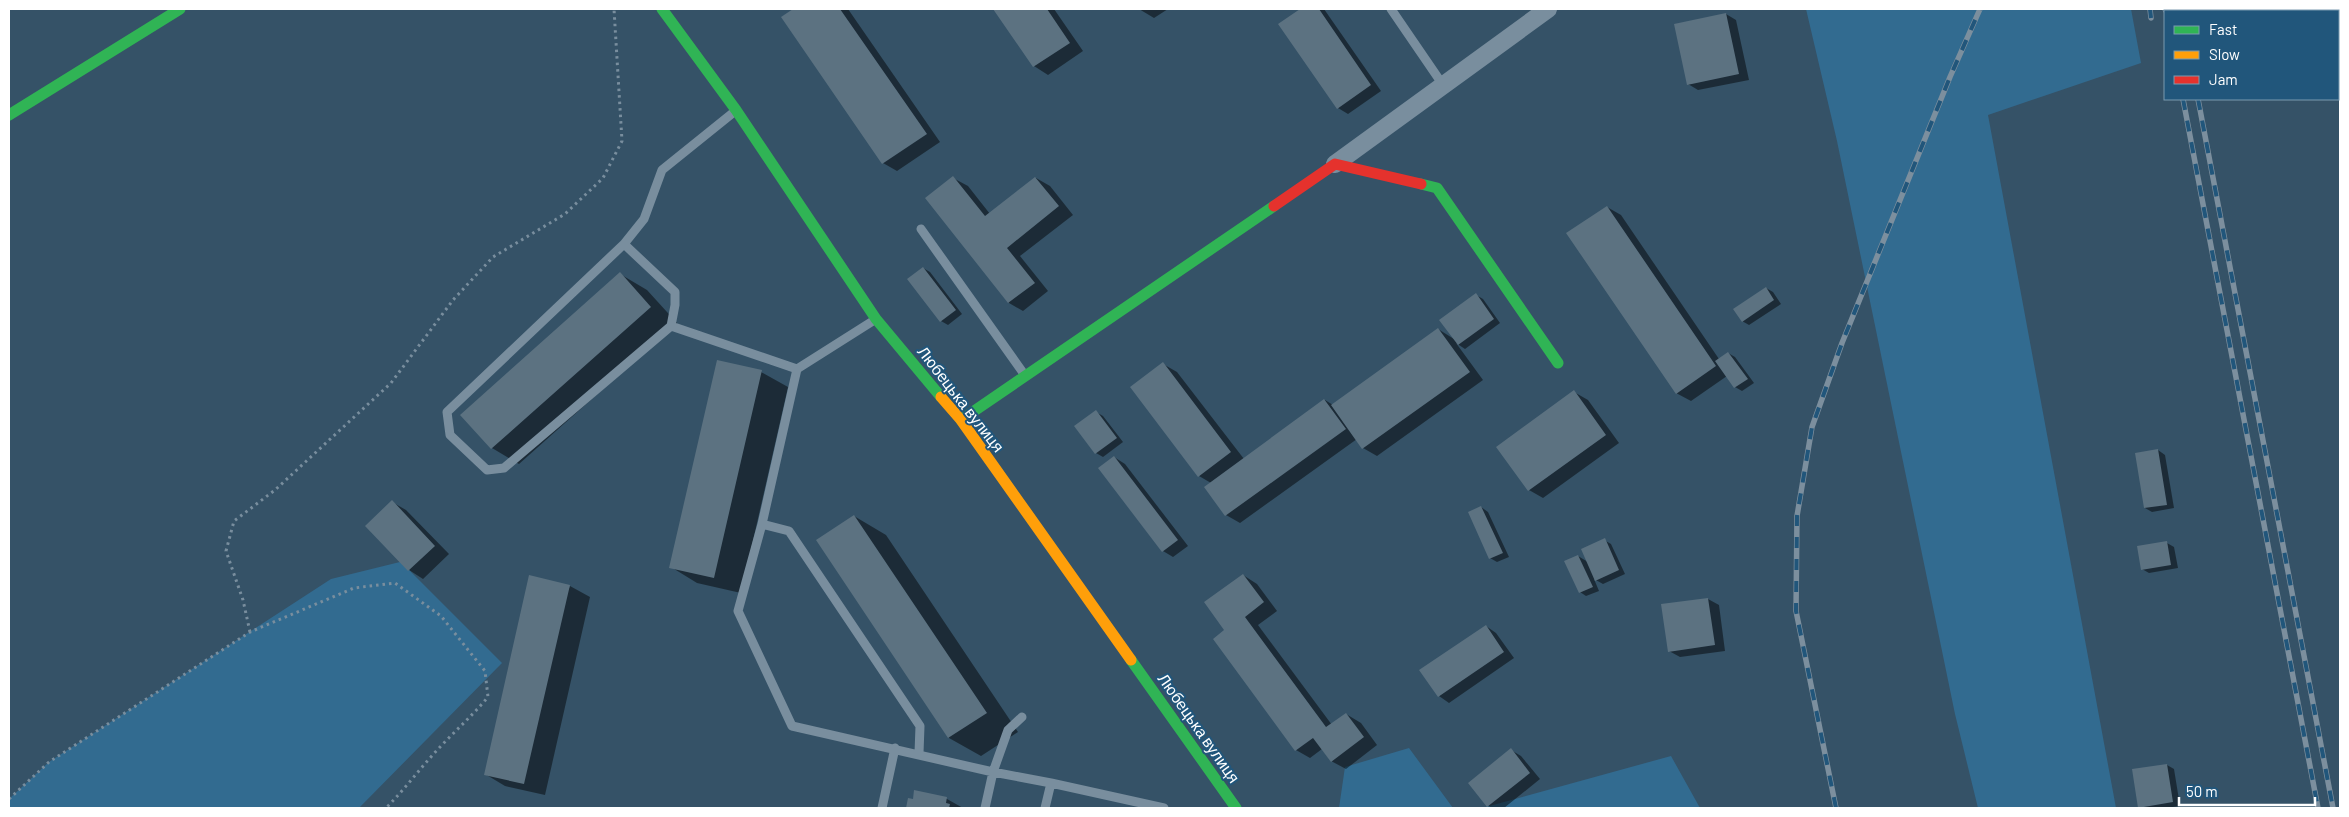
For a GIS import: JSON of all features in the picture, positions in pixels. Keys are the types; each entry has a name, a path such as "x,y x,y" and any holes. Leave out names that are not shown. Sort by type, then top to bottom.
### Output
{"main road":[{"path":"9,116 180,9"},
{"name":"Любецька вулиця","path":"662,9 736,110 876,319 961,420 1231,807"},
{"path":"961,420 1336,164 1437,188 1558,363"}],"street":[{"path":"1336,164 1548,9"}],"lane":[{"path":"1391,9 1444,85"},
{"path":"624,244 675,292 675,305 671,326 504,468 486,470 450,435 447,412 624,244 644,219 662,170 736,110"},
{"path":"922,229 1026,376"},
{"path":"876,319 797,369 762,524 738,611 792,726 919,753 993,772 1051,782 1141,806 1164,808"},
{"path":"671,326 797,369"},
{"path":"762,524 789,531 920,726 919,753"},
{"path":"985,808 993,772 1008,730 1022,718"},
{"path":"882,808 896,748"},
{"path":"1045,808 1051,782"}],"path":[{"path":"250,632 243,600 226,551 234,521 275,490 391,383 453,300 493,257 564,214 603,178 622,141 614,9"},
{"path":"9,799 49,762 250,632 354,588 394,583 441,616 485,671 488,697 386,808"}],"shaded area":[{"path":"1806,9 2131,9 2141,63 1988,115 2116,808 1978,808 1955,714 1837,141"},
{"path":"404,561 411,572 502,663 359,808 9,808 9,799 49,762 331,579"},
{"path":"1409,748 1453,808 1339,808 1345,767"},
{"path":"1671,756 1700,808 1482,808"}],"building":[{"path":"793,9 840,9 927,134 882,164 781,17"},
{"path":"993,9 1047,9 1070,43 1033,67"},
{"path":"1300,9 1319,9 1371,85 1337,109 1278,24"},
{"path":"1726,13 1739,74 1687,85 1674,24"},
{"path":"953,176 985,216 1035,177 1059,206 1007,248 1035,283 1008,303 925,198"},
{"path":"1607,206 1716,366 1676,394 1566,233"},
{"path":"923,267 956,310 940,322 907,279"},
{"path":"620,272 651,307 491,449 460,415"},
{"path":"1766,287 1774,300 1742,322 1733,309"},
{"path":"1476,293 1494,319 1458,345 1439,320"},
{"path":"1438,328 1470,372 1362,449 1331,405"},
{"path":"1728,352 1748,379 1734,388 1715,361"},
{"path":"717,360 762,370 714,578 669,568"},
{"path":"1163,362 1231,452 1198,477 1130,387"},
{"path":"1574,390 1606,435 1528,491 1496,447"},
{"path":"1324,399 1346,429 1225,516 1204,487"},
{"path":"1096,410 1117,438 1095,454 1074,426"},
{"path":"2158,449 2167,505 2144,508 2135,453"},
{"path":"1114,456 1178,540 1162,552 1098,468"},
{"path":"392,500 435,546 408,571 365,526"},
{"path":"1481,506 1503,553 1489,559 1468,512"},
{"path":"854,515 987,713 948,738 816,540"},
{"path":"1605,538 1619,570 1595,581 1581,549"},
{"path":"2167,541 2171,565 2141,570 2137,546"},
{"path":"1578,555 1593,587 1579,593 1564,561"},
{"path":"1243,574 1264,602 1245,617 1326,727 1346,713 1364,737 1331,762 1313,738 1295,751 1213,639 1224,630 1204,602"},
{"path":"529,575 570,585 524,784 484,775"},
{"path":"1708,598 1715,645 1668,652 1661,604"},
{"path":"1486,625 1504,652 1438,697 1419,670"},
{"path":"1511,748 1530,773 1487,807 1468,783"},
{"path":"2167,764 2173,802 2138,808 2132,769"},
{"path":"914,790 947,797 946,803 950,804 949,808 906,808 908,798 913,799"}],"railway":[{"path":"1836,808 1796,611 1797,516 1812,427 1842,343 1950,77 1980,9"},
{"path":"2150,9 2151,18"},
{"path":"2183,100 2318,808"},
{"path":"2198,100 2333,808"}],"traffic: fast":[{"path":"9,115 180,9"},
{"path":"662,9 736,110 876,319 941,397"},
{"path":"1421,184 1437,188 1558,363"},
{"path":"961,420 1274,206"},
{"path":"1131,660 1236,808"}],"traffic: slow":[{"path":"941,397 961,420 1131,660"}],"traffic: jam":[{"path":"1274,206 1335,164 1421,184"}]}
